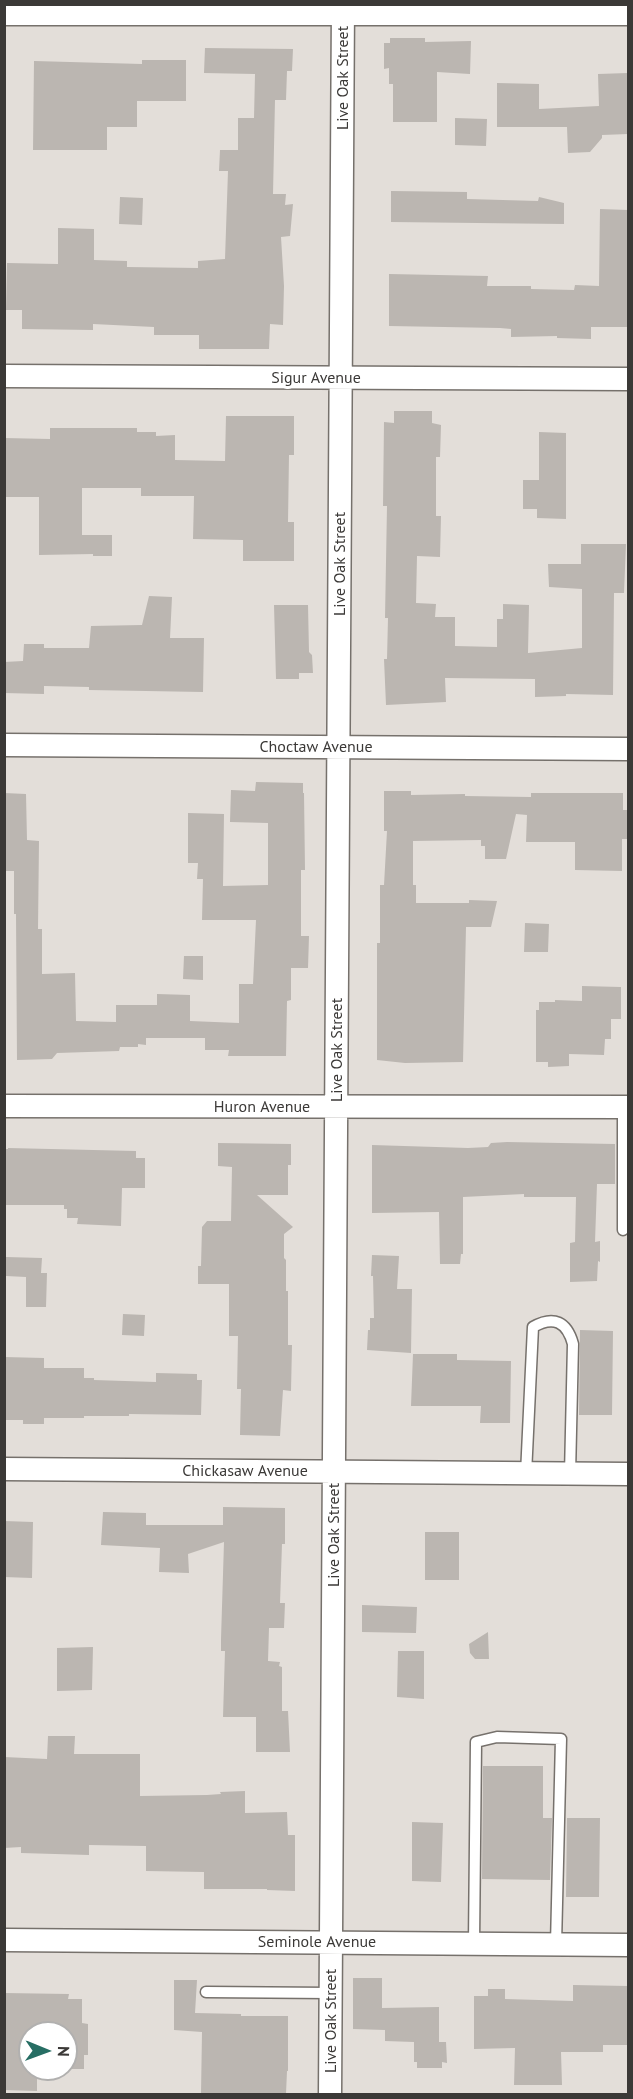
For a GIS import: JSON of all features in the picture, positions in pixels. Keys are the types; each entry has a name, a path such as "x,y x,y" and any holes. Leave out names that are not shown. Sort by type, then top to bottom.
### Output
{"street":[{"path":"4,14 343,9 628,14"},
{"name":"Live Oak Street","path":"330,2094 343,9"},
{"name":"Sigur Avenue","path":"4,376 628,379"},
{"name":"Choctaw Avenue","path":"4,745 628,749"},
{"name":"Huron Avenue","path":"4,1106 626,1107"},
{"name":"Chickasaw Avenue","path":"4,1469 628,1474"},
{"name":"Seminole Avenue","path":"4,1940 628,1945"}],"lane":[{"path":"623,1230 626,1107"},
{"path":"526,1473 533,1327 540,1323 555,1322 564,1325 570,1333 573,1344 570,1474"},
{"path":"474,1943 476,1742 496,1737 561,1738 556,1944"},
{"path":"206,1992 331,1993"}],"building":[{"path":"390,38 425,38 425,42 471,41 470,74 437,72 437,122 393,122 393,84 389,84 389,68 384,69 384,43 390,43"},
{"path":"205,48 293,49 292,71 287,71 286,100 275,100 273,194 286,194 285,205 293,204 290,236 281,237 284,286 283,325 270,324 269,349 199,349 199,335 154,335 154,327 93,324 93,330 22,329 22,310 6,310 7,263 58,264 58,228 94,229 94,260 127,261 127,267 198,268 198,261 225,259 228,171 219,171 220,150 238,150 238,118 254,118 255,74 204,73"},
{"path":"142,60 186,60 186,101 137,101 137,127 107,127 107,150 33,150 34,61 142,64"},
{"path":"628,73 628,134 602,135 590,152 568,153 567,127 497,127 497,83 539,84 539,109 599,106 598,74"},
{"path":"455,118 487,119 486,146 455,145"},
{"path":"391,191 467,192 467,199 538,201 539,197 564,203 564,224 391,222"},
{"path":"120,197 143,198 142,225 119,224"},
{"path":"600,209 628,210 628,327 591,327 591,339 557,338 557,336 511,337 511,329 500,328 389,326 389,274 488,276 487,286 531,286 531,289 574,290 575,285 599,286"},
{"path":"394,411 432,411 432,423 441,425 440,457 436,457 436,516 441,516 440,557 417,556 416,603 436,604 435,617 455,617 455,646 497,647 497,619 503,619 503,604 529,605 528,653 582,648 582,589 549,587 548,564 581,564 581,544 626,544 624,593 614,593 613,695 566,694 566,696 535,697 535,679 445,678 446,702 386,705 384,659 387,659 388,618 385,618 387,506 383,506 384,422 394,423"},
{"path":"226,416 294,416 294,455 289,455 288,522 294,522 294,561 243,561 243,540 193,539 194,496 141,496 141,488 82,488 82,535 112,535 112,556 39,555 39,497 4,497 4,438 50,439 50,428 137,428 137,432 156,432 156,436 175,435 175,460 225,461"},
{"path":"539,432 566,433 566,519 537,518 537,509 523,509 523,480 539,480"},
{"path":"149,596 172,597 170,638 204,638 203,692 89,690 89,687 44,686 44,694 4,693 4,662 23,661 24,644 44,644 44,648 89,648 91,626 142,625"},
{"path":"274,605 308,605 309,652 312,655 313,673 299,673 299,679 276,679"},
{"path":"256,782 303,783 305,870 301,870 301,936 309,936 308,968 291,968 291,1000 287,1001 286,1056 228,1056 229,1050 205,1050 205,1038 146,1038 146,1045 120,1047 119,1051 57,1053 52,1059 17,1060 14,871 4,871 4,793 26,794 27,840 39,841 38,929 42,929 42,974 75,973 76,1021 116,1022 116,1005 157,1005 157,994 190,995 190,1021 239,1023 239,984 253,984 256,920 202,920 203,879 197,879 198,863 188,863 188,813 224,814 223,886 268,885 268,823 230,822 231,790 255,791"},
{"path":"384,791 411,791 411,795 465,794 465,796 531,797 531,793 623,793 623,810 628,810 628,839 622,839 622,871 575,870 575,842 526,842 527,815 516,814 506,859 485,859 485,846 481,846 481,840 413,841 413,885 416,885 416,903 497,901 491,927 466,927 463,1062 405,1063 377,1060 377,943 380,943 380,885 384,885 387,831 384,831"},
{"path":"525,923 549,924 548,952 524,952"},
{"path":"184,956 203,956 203,980 183,979"},
{"path":"582,986 621,987 621,1019 611,1019 611,1039 605,1039 604,1055 569,1054 569,1066 548,1067 548,1062 536,1062 536,1010 539,1010 539,1002 582,1001"},
{"path":"218,1143 291,1144 288,1195 257,1195 293,1227 284,1234 286,1291 288,1291 288,1345 292,1345 291,1391 283,1390 280,1436 240,1435 241,1389 237,1389 238,1336 229,1336 229,1284 198,1284 202,1227 207,1221 231,1221 232,1167 218,1166"},
{"path":"491,1143 615,1144 615,1184 597,1184 595,1242 600,1241 600,1262 598,1261 597,1281 570,1282 570,1243 575,1242 576,1197 524,1197 524,1194 463,1197 463,1254 461,1254 460,1264 440,1264 439,1212 372,1213 372,1145 468,1148 488,1147"},
{"path":"4,1149 136,1151 136,1158 145,1158 145,1188 122,1188 121,1226 77,1224 78,1218 67,1218 67,1209 64,1209 64,1205 4,1205"},
{"path":"372,1255 399,1256 397,1289 412,1289 411,1353 367,1350 370,1318 374,1318"},
{"path":"6,1257 42,1258 41,1273 47,1273 46,1307 26,1307 26,1277 6,1276"},
{"path":"123,1314 145,1315 144,1336 122,1335"},
{"path":"580,1330 613,1331 612,1415 579,1415"},
{"path":"413,1354 457,1354 457,1360 511,1361 510,1423 480,1423 481,1406 411,1406"},
{"path":"4,1357 44,1358 44,1368 84,1368 84,1378 94,1378 94,1380 156,1382 156,1373 197,1374 197,1380 202,1380 201,1415 129,1414 129,1416 44,1418 44,1424 23,1424 23,1420 4,1420"},
{"path":"223,1507 285,1508 285,1544 282,1544 280,1603 285,1603 284,1628 269,1628 268,1661 280,1662 279,1666 282,1667 282,1711 288,1711 290,1752 256,1752 256,1717 223,1717 225,1651 221,1651 221,1639 224,1542 188,1554 189,1573 159,1572 160,1548 101,1545 103,1512 146,1513 146,1525 223,1525"},
{"path":"4,1521 33,1522 32,1578 4,1577"},
{"path":"425,1532 459,1532 459,1580 425,1580"},
{"path":"362,1605 417,1607 416,1633 362,1632"},
{"path":"488,1632 489,1659 475,1659 470,1653 469,1644"},
{"path":"93,1647 92,1690 57,1691 57,1648"},
{"path":"398,1651 424,1651 424,1699 397,1697"},
{"path":"48,1736 75,1736 74,1754 140,1754 140,1796 207,1795 245,1791 245,1813 287,1812 288,1835 295,1835 295,1891 204,1889 204,1872 146,1871 146,1846 89,1845 89,1855 21,1853 21,1847 4,1848 4,1757 47,1759"},
{"path":"483,1766 543,1766 543,1818 552,1818 550,1880 482,1879"},
{"path":"567,1818 600,1818 599,1897 566,1897"},
{"path":"412,1822 443,1823 441,1882 412,1881"},
{"path":"353,1978 382,1978 382,2008 439,2007 439,2042 446,2042 447,2063 442,2062 442,2068 417,2068 417,2062 414,2062 414,2042 385,2041 385,2030 353,2029"},
{"path":"174,1980 197,1980 195,2013 288,2016 286,2094 201,2094 202,2032 174,2030"},
{"path":"573,1985 628,1986 628,2045 603,2045 603,2052 561,2052 562,2085 514,2085 515,2048 474,2049 474,1996 488,1996 488,1989 505,1989 505,1999 573,2001"},
{"path":"4,1993 69,1994 68,1999 82,1999 82,2023 88,2024 88,2055 84,2055 84,2069 78,2069 78,2021 18,2021 18,2081 37,2081 37,2091 4,2090"}]}
